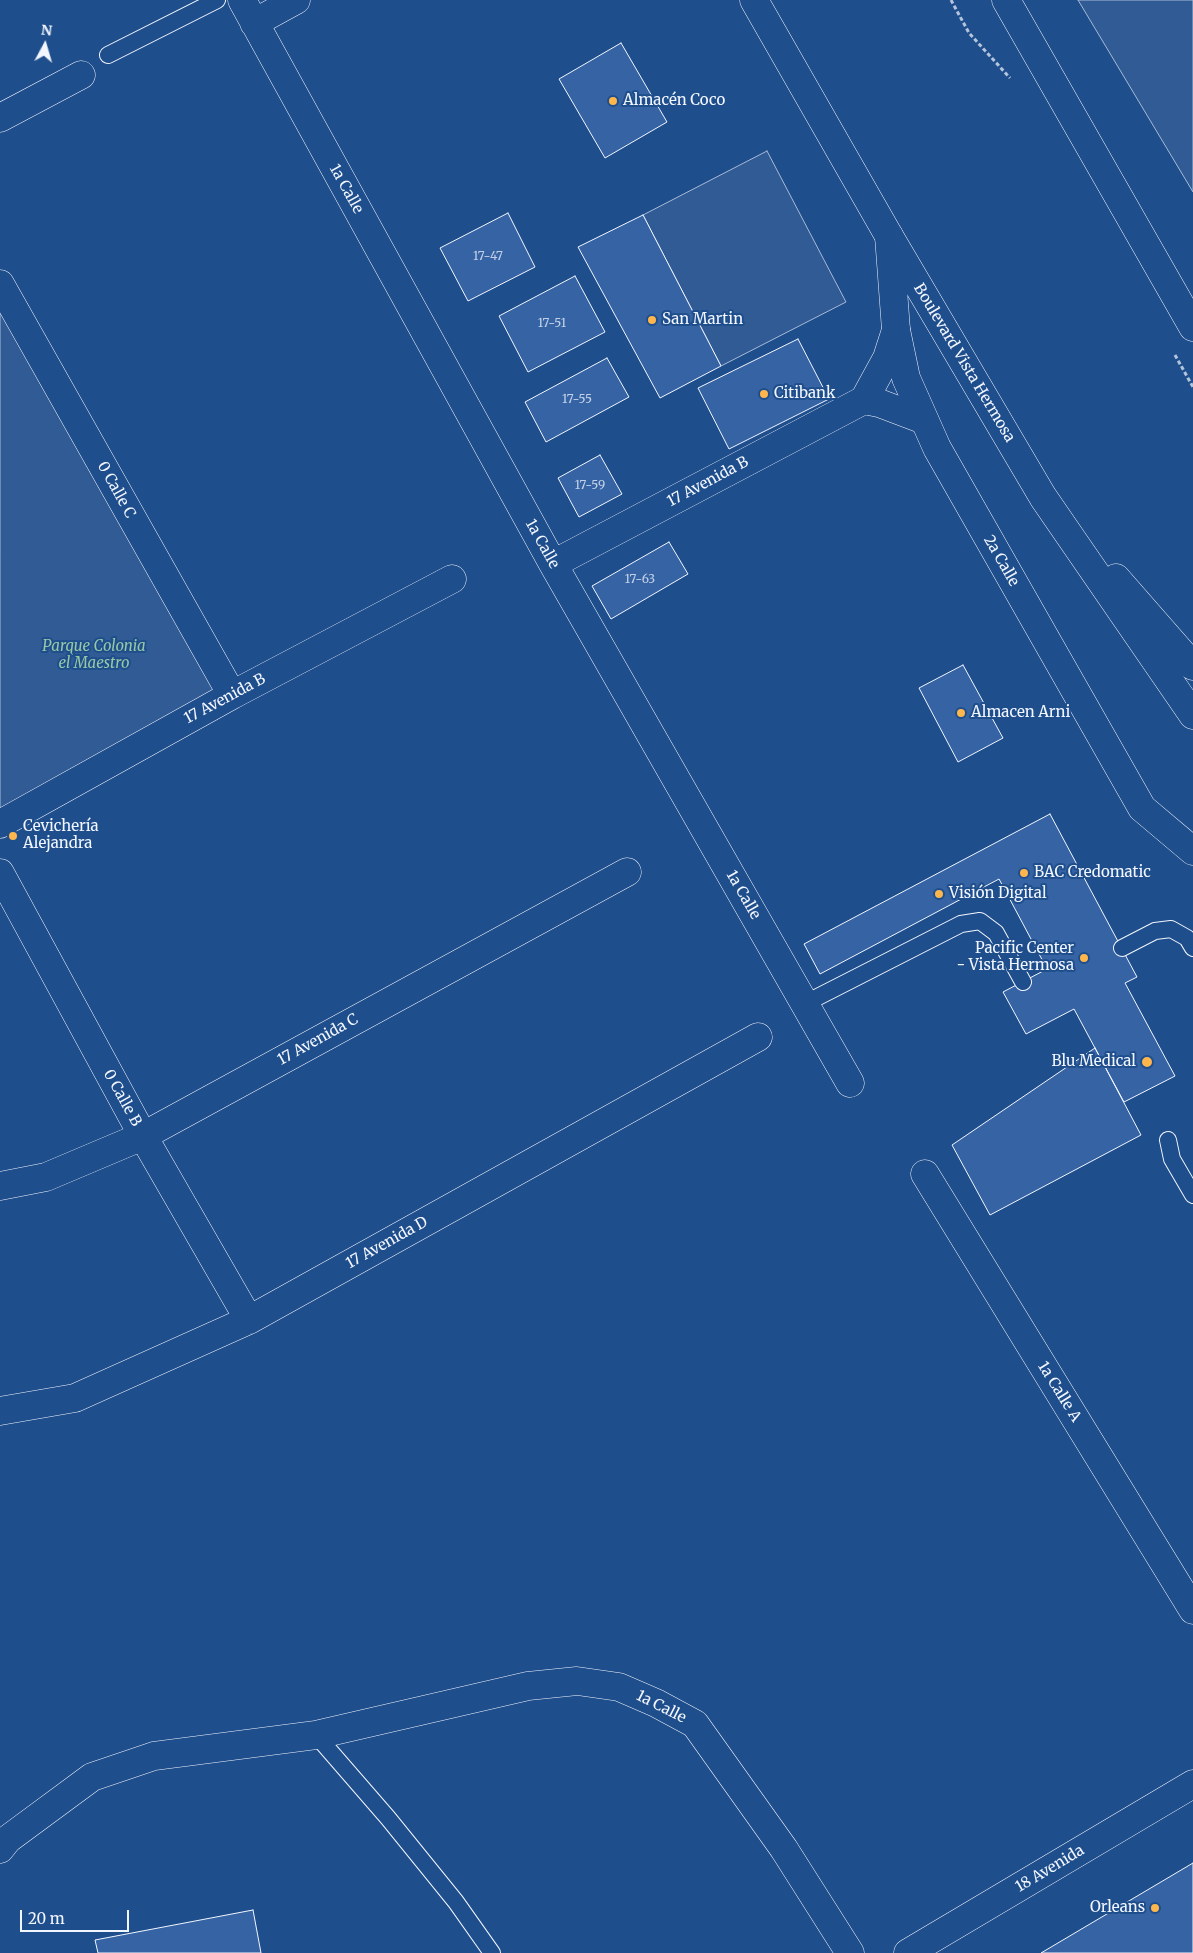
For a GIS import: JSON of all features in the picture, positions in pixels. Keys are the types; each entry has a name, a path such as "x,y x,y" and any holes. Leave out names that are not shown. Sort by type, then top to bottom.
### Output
{"street":[{"path":"248,12 296,0"},
{"name":"Boulevard Vista Hermosa","path":"754,0 889,236 1043,497 1193,715"},
{"path":"1006,0 1193,327"},
{"name":"1a Calle","path":"248,12 553,564 806,1003 850,1083"},
{"path":"0,118 81,75"},
{"name":"2a Calle","path":"889,236 896,330 906,378 924,420 947,465 1142,808 1193,851"},
{"name":"0 Calle C","path":"0,284 232,695"},
{"path":"896,330 887,358 864,400 879,403 924,420"},
{"name":"17 Avenida B","path":"553,564 864,400"},
{"path":"1043,497 1193,666"},
{"name":"17 Avenida B","path":"0,824 232,695 452,580"},
{"name":"17 Avenida C","path":"0,1186 46,1177 143,1136 627,872"},
{"name":"0 Calle B","path":"0,873 143,1136 249,1320"},
{"name":"17 Avenida D","path":"0,1411 75,1398 249,1320 758,1037"},
{"name":"1a Calle A","path":"925,1174 1193,1610"},
{"name":"1a Calle","path":"0,1849 8,1839 92,1777 154,1756 316,1735 528,1686 577,1681 619,1687 656,1703 695,1724 784,1849 850,1953"},
{"name":"18 Avenida","path":"908,1953 1193,1784"}],"lane":[{"path":"108,54 217,0"},
{"path":"806,1003 961,924 980,921 996,933 1023,982"},
{"path":"1122,948 1155,931 1172,929 1187,938 1193,948"},
{"path":"1168,1140 1172,1158 1193,1195"},
{"path":"316,1735 450,1895 492,1953"}],"shaded area":[{"path":"1078,0 1193,0 1193,192"},
{"path":"767,151 846,302 721,366 643,215"},
{"name":"Parque Colonia el Maestro","path":"0,300 224,692 0,816"}],"building":[{"name":"Almacén Coco","path":"621,43 667,122 605,158 559,79"},
{"path":"508,213 535,267 468,301 440,248"},
{"path":"643,215 721,366 660,398 578,247"},
{"path":"575,276 605,332 528,372 499,316"},
{"name":"Citibank","path":"798,339 829,399 729,449 698,388"},
{"path":"607,358 629,397 546,442 525,402"},
{"path":"600,455 622,494 579,517 558,478"},
{"path":"669,542 688,574 611,619 592,586"},
{"name":"Almacen Arni","path":"963,665 1003,738 958,762 919,688"},
{"name":"Pacific Center - Vista Hermosa","path":"1050,814 1137,977 1125,983 1175,1076 1124,1102 1074,1009 1026,1034 1003,992 1047,969 999,879 820,974 804,944"},
{"path":"1095,1048 1141,1135 990,1215 952,1145"},
{"name":"Orleans","path":"1193,1863 1193,1953 1041,1953"},
{"path":"253,1910 261,1953 98,1953 95,1940"}],"place":[{"name":"Almacén Coco","path":"613,101"},
{"name":"San Martin","path":"652,320"},
{"name":"Citibank","path":"764,394"},
{"name":"Almacen Arni","path":"961,713"},
{"name":"Cevichería Alejandra","path":"13,836"},
{"name":"BAC Credomatic","path":"1024,873"},
{"name":"Visión Digital","path":"939,894"},
{"name":"Pacific Center - Vista Hermosa","path":"1084,958"},
{"name":"Blu Medical","path":"1147,1062"},
{"name":"Orleans","path":"1155,1908"}]}
